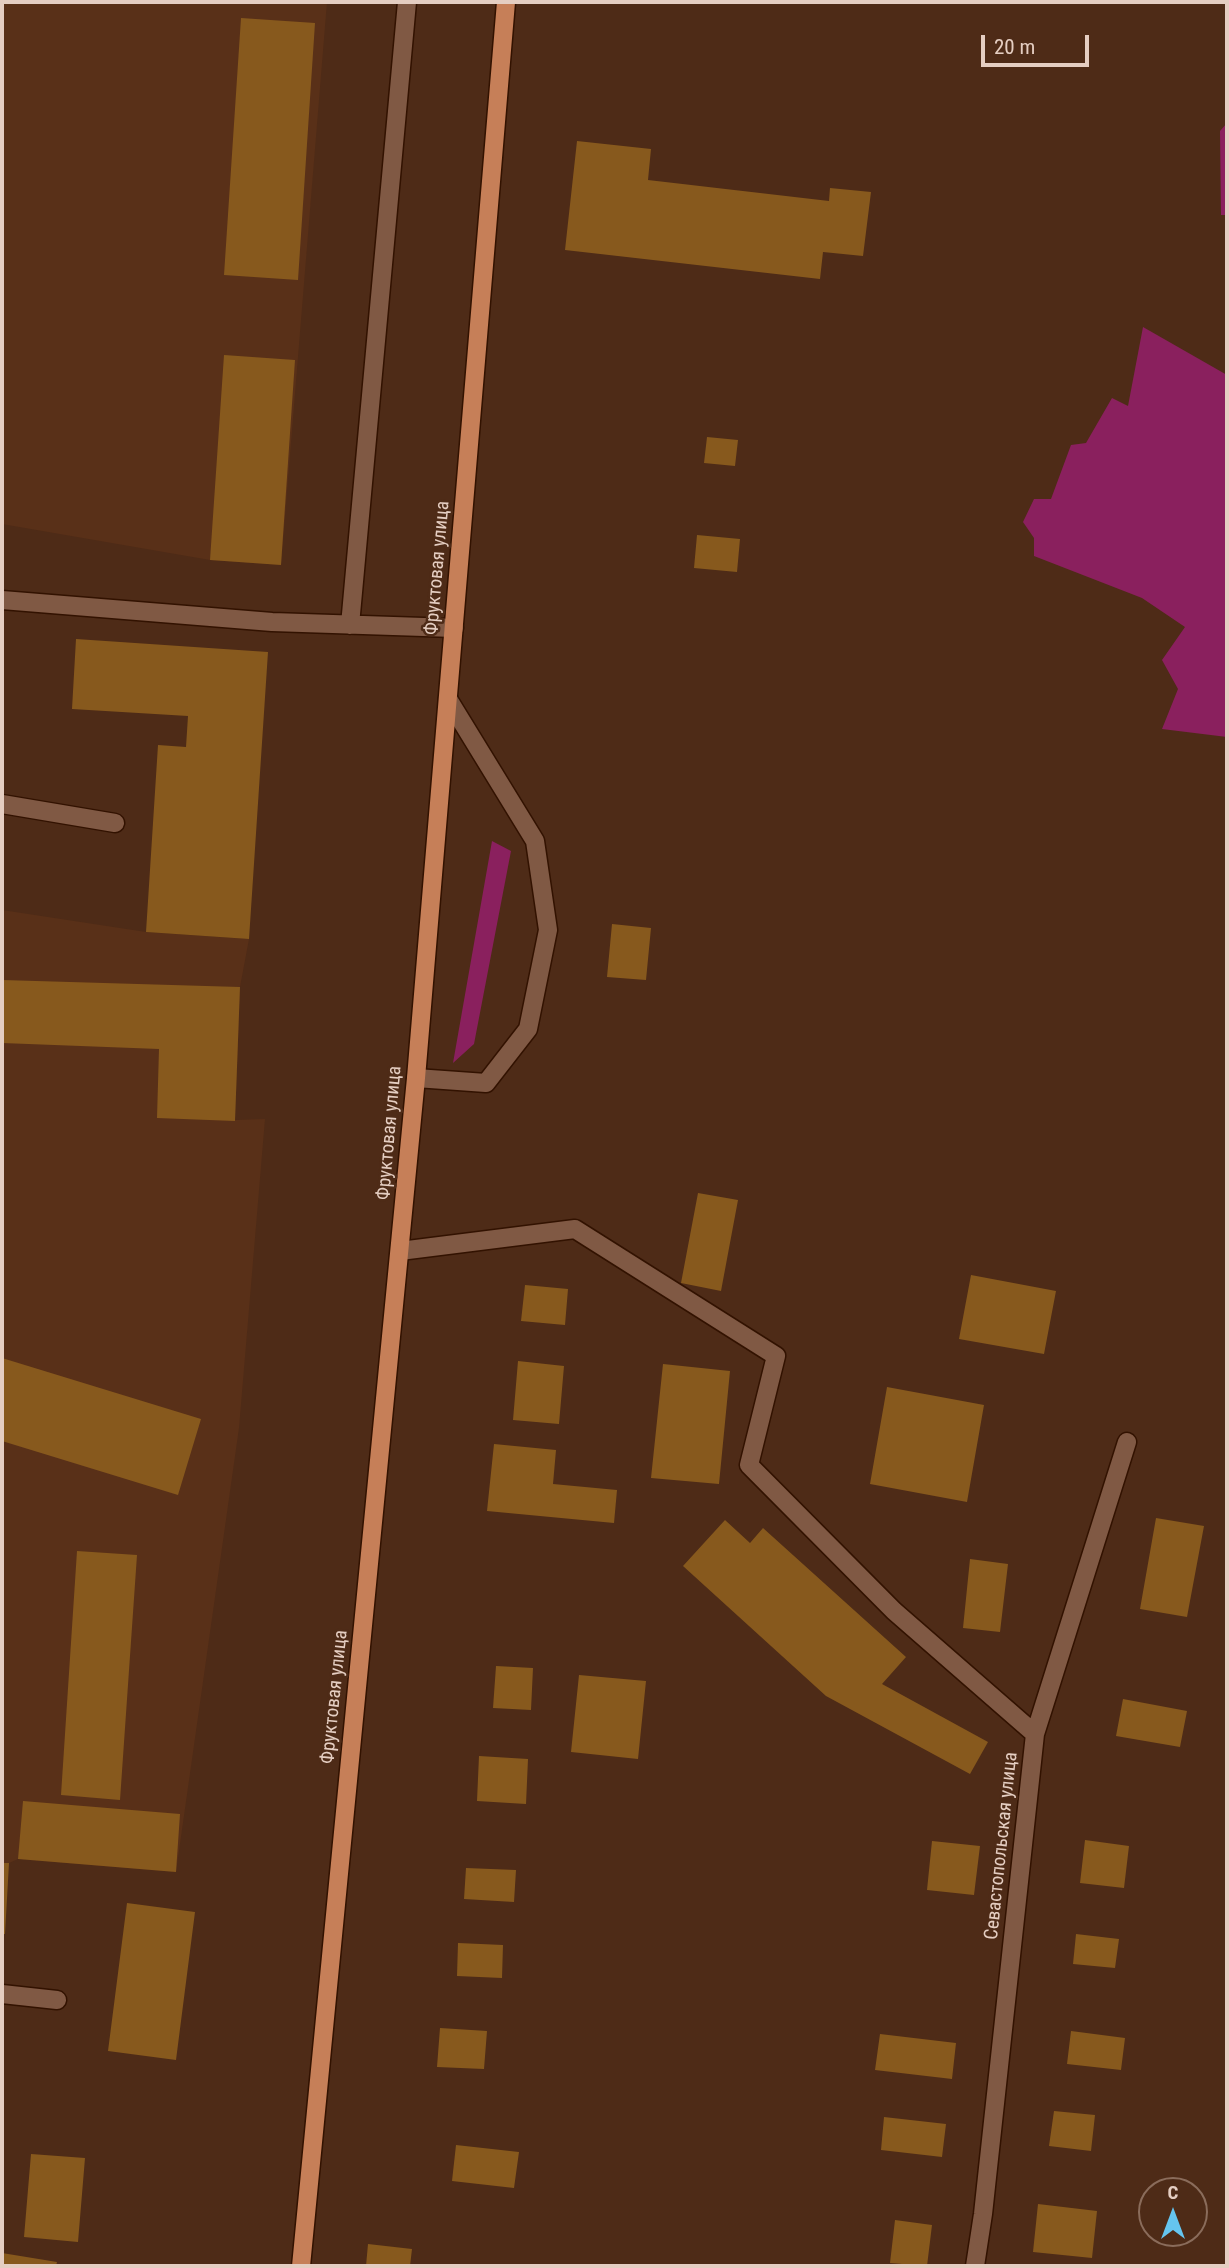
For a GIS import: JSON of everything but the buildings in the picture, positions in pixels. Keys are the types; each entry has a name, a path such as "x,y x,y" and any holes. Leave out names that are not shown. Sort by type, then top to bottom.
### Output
{"main road":[{"name":"Фруктовая улица","path":"301,2266 416,1078 506,2"}],"street":[{"path":"350,625 407,2"},
{"path":"2,600 272,622 454,628"},
{"path":"416,1078 486,1083 528,1029 548,930 536,841 448,699"},
{"path":"2,804 115,823"},
{"path":"400,1251 575,1229 776,1356 748,1465 894,1611 1035,1734"},
{"name":"Севастопольская улица","path":"975,2266 985,2201 1035,1734 1127,1442"},
{"path":"2,1994 57,2000"}],"shaded area":[{"path":"2,2 327,2 281,565 210,560 2,524"},
{"path":"1227,123 1227,215 1221,215 1220,131"},
{"path":"1143,327 1227,375 1227,737 1162,729 1178,689 1162,660 1185,627 1142,598 1034,556 1034,538 1023,522 1034,499 1051,499 1071,445 1086,443 1112,398 1128,406"},
{"path":"492,841 511,851 474,1044 453,1063"},
{"path":"2,910 146,932 249,939 240,987 235,1120 265,1119 239,1428 176,1872 18,1859 2,1863"}]}
